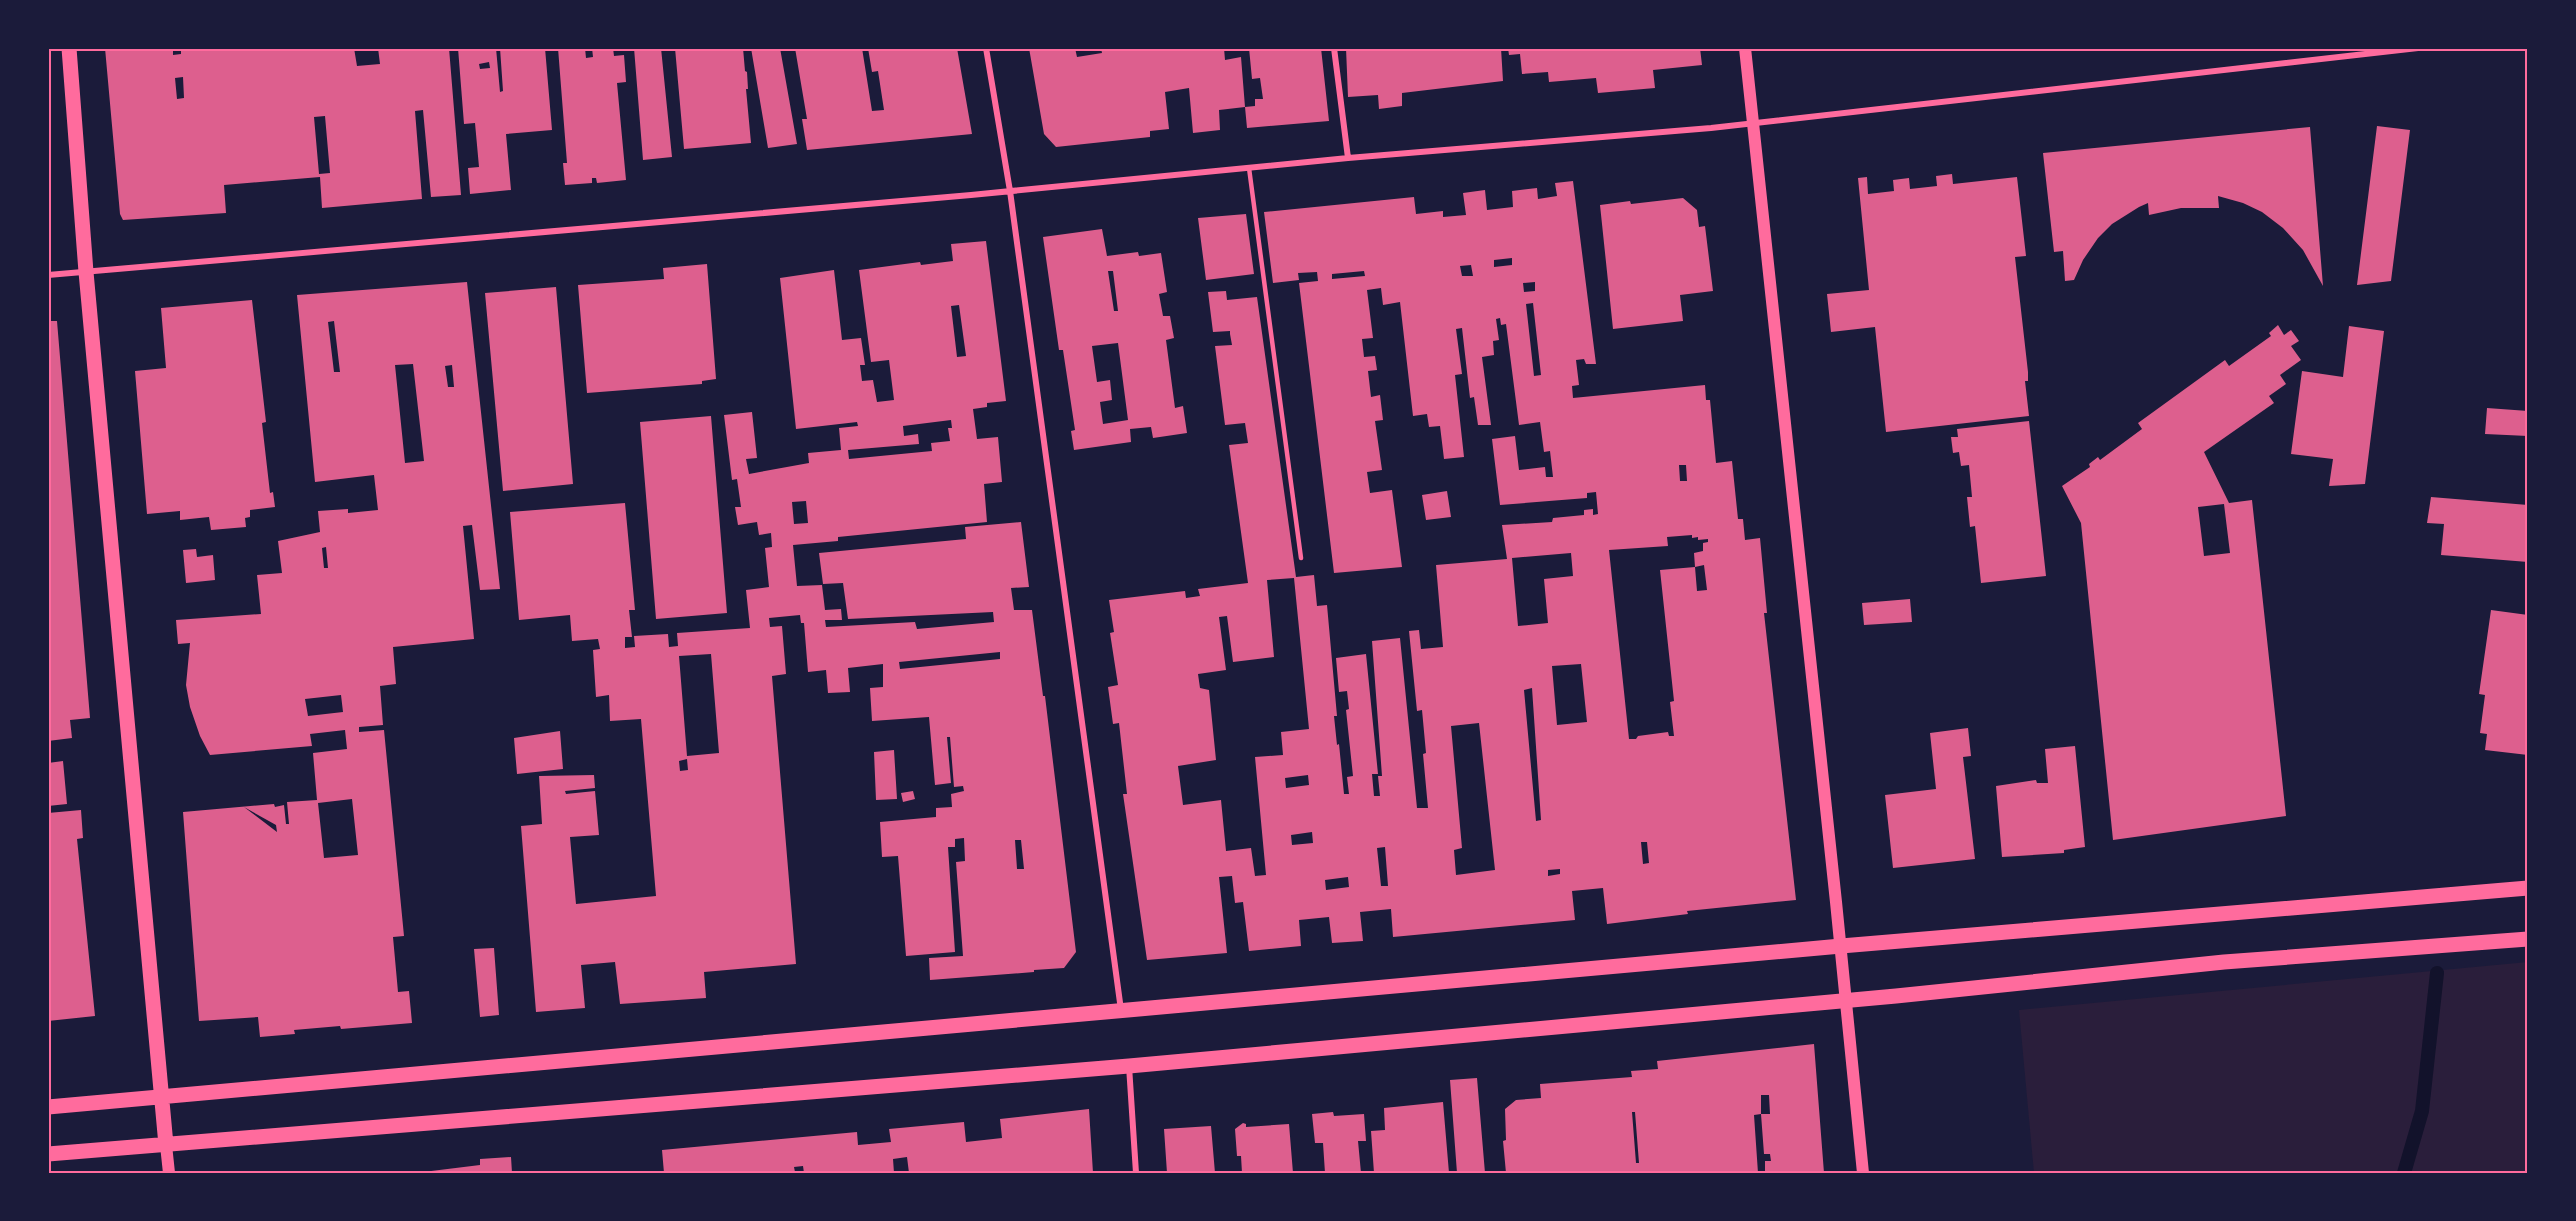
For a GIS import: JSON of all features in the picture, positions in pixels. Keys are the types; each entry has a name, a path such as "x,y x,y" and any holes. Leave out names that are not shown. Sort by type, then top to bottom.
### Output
{"main road":[{"path":"69,48 86,272 169,1173"},
{"path":"1745,48 1863,1173"},
{"path":"48,1107 1841,946 2528,888"},
{"path":"48,1154 1129,1066 1846,1001 2224,962 2528,939"}],"street":[{"path":"986,48 1010,191 1121,1010"},
{"path":"1334,48 1348,158"},
{"path":"48,275 1010,191 1348,158 1754,124 2418,48"},
{"path":"1129,1066 1136,1173"}],"lane":[{"path":"1249,168 1301,558"}],"shaded area":[{"path":"2528,962 2528,1173 2034,1173 2019,1010"}],"building":[{"path":"105,48 173,48 173,55 181,54 181,48 308,48 309,51 318,50 318,48 354,48 357,66 380,64 378,48 449,48 461,195 431,197 423,110 415,111 422,199 322,208 320,177 224,185 226,213 123,220 120,214","holes":["183,77 184,98 177,99 175,78","325,116 330,173 319,174 314,117"]},
{"path":"458,48 496,48 500,92 503,91 500,48 545,48 552,130 506,134 511,190 470,194 468,168 479,167 475,123 464,124","holes":["489,62 490,68 480,69 479,64"]},
{"path":"558,48 585,48 586,58 593,57 592,48 613,48 614,56 624,55 626,82 617,83 626,180 597,183 596,178 592,178 592,183 565,185 563,163 567,163"},
{"path":"634,48 661,48 672,157 643,160"},
{"path":"675,48 743,48 745,71 747,72 748,89 746,89 751,143 684,149"},
{"path":"751,48 780,48 797,144 768,148"},
{"path":"795,48 862,48 872,111 884,110 878,71 872,72 868,48 957,48 972,134 807,150 802,119 807,119"},
{"path":"1029,48 1075,48 1077,57 1102,53 1101,48 1224,48 1225,60 1241,57 1245,107 1219,110 1220,130 1193,133 1189,88 1165,92 1169,129 1150,131 1150,137 1056,147 1044,134"},
{"path":"1249,48 1321,48 1329,121 1247,128 1245,107 1255,106 1255,99 1263,99 1260,78 1252,79"},
{"path":"1346,48 1501,48 1503,81 1402,93 1402,106 1379,109 1378,95 1348,97"},
{"path":"1508,48 1700,48 1702,65 1653,70 1655,88 1598,93 1596,78 1549,82 1548,72 1522,74 1520,54 1509,55"},
{"path":"2377,126 2410,130 2391,281 2357,285"},
{"path":"2310,127 2323,286 2303,250 2283,228 2262,212 2243,203 2218,196 2219,208 2181,208 2149,215 2148,203 2139,207 2112,224 2098,238 2083,260 2074,280 2065,281 2063,251 2054,252 2043,153"},
{"path":"1952,174 1953,184 2017,177 2026,256 2015,257 2028,372 2028,381 2025,381 2029,416 1886,432 1875,327 1831,332 1827,294 1869,290 1858,178 1867,177 1868,194 1894,191 1893,180 1909,178 1910,189 1937,186 1936,176"},
{"path":"1573,181 1596,364 1586,364 1584,359 1576,360 1579,385 1572,386 1573,398 1705,385 1706,400 1710,400 1716,463 1732,461 1738,519 1743,519 1745,540 1760,538 1767,613 1764,613 1796,900 1687,911 1688,914 1607,924 1603,888 1572,891 1575,920 1393,937 1391,909 1360,912 1363,941 1332,943 1329,917 1299,920 1301,946 1249,951 1243,902 1235,903 1232,876 1219,877 1227,953 1147,960 1123,794 1127,794 1119,723 1113,724 1108,687 1118,685 1110,633 1114,632 1109,600 1185,591 1186,598 1200,596 1198,589 1248,583 1229,445 1248,443 1245,423 1225,425 1215,346 1232,345 1230,331 1213,332 1208,292 1226,291 1227,300 1257,297 1296,577 1314,575 1317,606 1327,605 1337,716 1334,716 1344,794 1349,794 1347,777 1353,776 1346,710 1349,709 1347,691 1339,692 1336,658 1366,654 1378,774 1372,774 1374,796 1380,796 1378,776 1382,776 1372,641 1400,638 1417,808 1428,808 1422,710 1417,711 1409,631 1419,630 1421,649 1443,647 1436,565 1507,559 1502,525 1552,522 1553,518 1584,515 1584,510 1593,509 1593,515 1598,514 1596,492 1587,493 1587,498 1500,505 1492,439 1515,436 1519,470 1545,467 1546,477 1553,477 1550,451 1544,452 1540,422 1519,425 1506,324 1501,325 1500,318 1496,319 1499,340 1493,341 1494,355 1482,357 1491,425 1478,425 1474,397 1470,398 1462,328 1456,329 1462,374 1455,375 1464,457 1444,459 1440,426 1429,427 1427,414 1413,416 1400,302 1383,305 1381,288 1367,290 1373,338 1362,339 1364,357 1375,356 1377,370 1368,371 1371,397 1380,395 1383,420 1375,421 1382,470 1367,472 1370,493 1392,490 1402,567 1334,573 1299,283 1318,281 1317,272 1298,273 1299,280 1273,283 1264,212 1414,197 1416,214 1443,211 1443,217 1466,215 1463,193 1485,190 1487,210 1513,207 1512,191 1537,188 1538,199 1557,196 1555,183","holes":["1512,258 1512,265 1494,267 1494,260","1471,265 1473,276 1462,276 1460,266","1364,271 1365,276 1332,279 1332,274","1535,282 1535,291 1524,292 1523,283","1533,303 1541,375 1534,376 1526,304","1679,465 1686,465 1687,481 1680,481","1692,535 1692,538 1698,537 1698,540 1708,539 1708,542 1703,543 1703,551 1694,553 1695,567 1660,570 1674,701 1670,702 1674,736 1669,736 1668,732 1629,739 1609,550 1668,546 1667,537","1571,553 1573,576 1544,579 1548,623 1518,626 1512,558","1704,565 1707,590 1697,591 1695,567","1294,578 1309,729 1281,732 1283,755 1255,757 1266,875 1255,876 1251,848 1226,851 1221,800 1183,805 1178,766 1216,760 1209,690 1200,688 1198,674 1226,670 1219,617 1227,616 1233,662 1274,657 1267,580","1581,664 1587,722 1557,725 1552,666","1532,688 1541,820 1536,821 1524,690","1479,723 1495,870 1456,875 1454,850 1462,848 1451,726","1308,775 1309,785 1286,788 1285,778","1312,832 1313,843 1292,845 1291,835","1641,842 1647,842 1649,863 1643,864","1385,847 1388,886 1381,886 1377,848","1560,869 1560,874 1548,876 1548,870","1348,877 1349,887 1326,890 1325,880"]},
{"path":"1683,198 1697,210 1699,227 1705,226 1713,291 1680,295 1683,321 1613,329 1600,205"},
{"path":"1246,214 1254,274 1206,280 1198,218"},
{"path":"1102,229 1107,256 1138,252 1139,256 1161,253 1167,292 1159,294 1163,316 1170,316 1174,338 1166,340 1175,408 1183,406 1187,433 1153,438 1151,427 1130,429 1131,442 1074,450 1071,431 1075,430 1063,350 1059,350 1043,237","holes":["1108,271 1113,271 1118,311 1114,311","1118,343 1128,420 1103,424 1100,402 1112,400 1110,380 1097,382 1092,346"]},
{"path":"986,241 1006,401 987,403 987,407 973,409 977,439 998,437 1002,482 984,484 987,522 838,537 838,541 793,545 797,586 822,585 825,610 841,609 842,620 825,620 826,627 915,622 917,629 994,622 993,612 848,619 843,583 823,584 819,553 966,539 965,527 1021,522 1029,587 1011,588 1014,610 1032,610 1043,696 1045,696 1076,952 1064,968 930,980 929,958 963,956 956,862 965,861 964,838 955,839 955,847 948,847 955,952 906,956 898,856 882,857 880,822 936,817 936,808 952,807 951,794 964,791 963,786 954,787 950,737 947,737 951,783 935,785 929,717 872,721 870,688 883,687 883,664 848,668 850,692 828,693 826,670 808,672 804,623 801,623 800,615 769,618 770,627 782,626 786,674 772,676 796,964 704,972 706,998 620,1004 615,962 581,965 585,1008 536,1012 521,826 542,824 539,776 594,775 595,788 565,791 566,794 595,791 599,835 570,837 576,904 656,896 641,719 610,721 609,695 596,697 593,650 600,649 598,639 572,641 570,615 519,620 510,512 625,503 635,610 629,610 632,637 625,637 625,648 635,647 634,636 668,634 669,647 678,646 677,633 750,628 746,590 769,587 765,548 772,547 771,533 759,535 757,522 738,525 735,507 741,507 737,479 732,480 724,415 752,412 757,458 746,459 749,474 809,463 808,453 841,450 839,428 858,426 857,422 796,429 780,278 834,270 842,340 861,338 865,365 860,365 862,381 873,380 877,402 894,400 889,360 871,362 859,270 920,262 921,265 953,261 951,244","holes":["959,305 966,356 957,357 951,306","951,420 952,428 948,428 950,441 931,443 932,451 849,459 848,450 919,444 918,434 904,436 903,426","806,501 808,523 794,524 792,502","1000,652 1000,659 900,669 899,662","711,654 719,753 687,756 679,656","687,759 688,770 680,771 679,761","1015,840 1021,840 1024,869 1017,869"]},
{"path":"707,264 716,379 702,381 702,384 587,393 578,285 664,279 663,268"},
{"path":"467,282 500,589 480,590 472,525 463,526 474,639 393,647 396,684 380,686 383,725 359,727 359,732 384,730 404,936 393,937 398,992 409,991 412,1023 294,1030 295,1034 260,1037 258,1017 199,1021 183,812 274,804 275,807 284,805 286,824 289,824 287,802 317,800 313,753 347,749 345,730 310,734 312,746 210,755 200,736 190,707 186,685 190,643 178,644 176,620 261,614 257,575 282,573 278,541 320,532 318,511 348,509 348,513 378,510 374,475 315,482 297,295","holes":["334,321 340,372 334,372 328,322","413,364 424,461 405,463 395,365","452,365 454,387 448,387 445,366","326,547 328,568 324,568 322,548","341,695 343,712 308,716 305,699","352,799 358,855 324,858 318,803","244,807 276,825 277,832"]},
{"path":"556,287 573,484 503,491 485,293"},
{"path":"252,300 266,422 262,423 270,493 273,492 275,507 250,510 250,517 245,518 246,527 211,530 209,517 180,520 180,511 147,514 135,371 166,368 161,308"},
{"path":"48,321 57,321 90,718 70,720 72,738 48,741"},
{"path":"2278,325 2284,335 2291,330 2299,341 2291,346 2301,360 2280,375 2286,384 2269,396 2274,403 2204,452 2229,503 2252,500 2286,816 2113,840 2081,523 2062,486 2090,467 2089,464 2098,457 2100,460 2142,429 2138,423 2225,360 2229,366 2271,336 2269,333","holes":["2224,504 2230,553 2204,556 2198,507"]},
{"path":"2349,326 2384,331 2365,484 2329,486 2333,459 2291,454 2302,371 2343,377"},
{"path":"2487,408 2528,411 2528,436 2485,434"},
{"path":"711,416 727,613 656,619 640,422"},
{"path":"2029,421 2046,576 1981,583 1975,526 1970,527 1967,497 1972,497 1969,465 1961,466 1959,452 1953,453 1951,437 1958,437 1957,429"},
{"path":"1447,491 1451,517 1426,520 1422,495"},
{"path":"2431,497 2528,505 2528,562 2441,555 2444,524 2427,523"},
{"path":"196,549 197,557 213,555 215,580 186,583 183,550"},
{"path":"1910,599 1912,622 1864,625 1862,603"},
{"path":"2491,610 2528,615 2528,755 2485,750 2487,734 2480,733 2485,695 2479,694"},
{"path":"1968,728 1971,756 1963,757 1975,859 1893,868 1885,795 1936,789 1930,733"},
{"path":"560,731 563,769 517,774 514,738"},
{"path":"2075,746 2085,847 2064,850 2064,853 2002,857 1996,786 2036,780 2037,783 2048,783 2045,749"},
{"path":"894,750 897,799 876,800 874,752"},
{"path":"63,761 67,804 48,806 48,763"},
{"path":"913,791 915,799 903,802 901,793"},
{"path":"81,810 83,838 77,839 95,1016 48,1021 48,813"},
{"path":"494,948 499,1015 480,1017 474,949"},
{"path":"1814,1044 1824,1173 1765,1173 1765,1161 1771,1161 1770,1154 1764,1154 1761,1114 1754,1115 1758,1173 1506,1173 1503,1141 1506,1140 1505,1109 1516,1100 1541,1098 1540,1084 1632,1077 1631,1071 1658,1069 1657,1061","holes":["1761,1095 1769,1095 1770,1114 1761,1114","1632,1112 1635,1112 1639,1163 1636,1163"]},
{"path":"1477,1078 1485,1173 1457,1173 1450,1080"},
{"path":"1443,1102 1449,1173 1374,1173 1371,1131 1385,1130 1384,1108"},
{"path":"1089,1109 1093,1173 909,1173 907,1157 893,1159 894,1173 804,1173 803,1166 794,1167 795,1172 787,1173 664,1173 662,1150 857,1132 858,1145 891,1142 889,1129 964,1122 966,1142 1002,1138 1000,1119"},
{"path":"1333,1112 1334,1116 1364,1114 1366,1141 1358,1141 1361,1173 1325,1173 1323,1143 1315,1143 1312,1114"},
{"path":"1243,1123 1246,1127 1289,1124 1293,1173 1242,1173 1241,1156 1237,1156 1235,1129"},
{"path":"1211,1126 1215,1173 1167,1173 1164,1129"},
{"path":"511,1157 512,1173 415,1173 480,1165 480,1159"}],"waterway":[{"path":"2404,1173 2422,1111 2437,973"}]}
